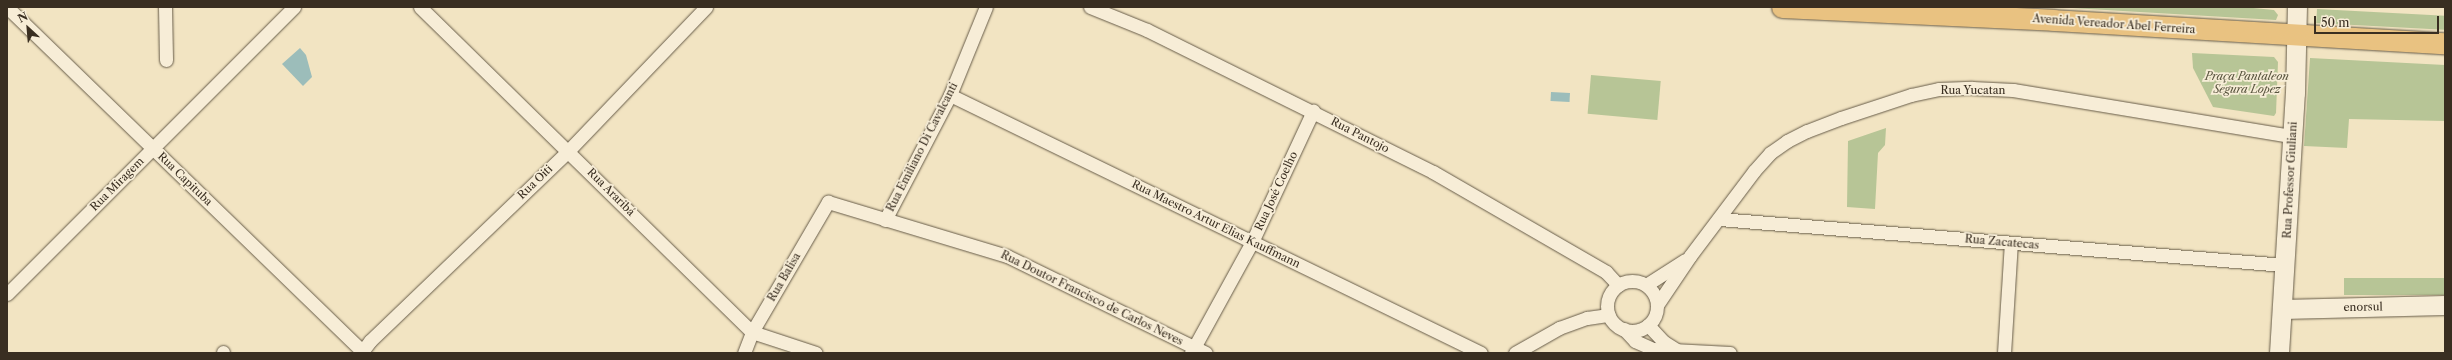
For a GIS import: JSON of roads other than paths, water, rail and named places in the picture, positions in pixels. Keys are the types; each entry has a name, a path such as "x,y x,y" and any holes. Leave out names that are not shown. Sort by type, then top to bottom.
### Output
{"main road":[{"name":"Avenida Vereador Abel Ferreira","path":"1782,7 2053,20 2296,36 2445,43"}],"street":[{"name":"Rua Capituba","path":"7,7 362,352"},
{"path":"165,7 166,60"},
{"name":"Rua Miragem","path":"7,294 294,7"},
{"name":"Rua Araribá","path":"420,7 569,150 752,332 816,353"},
{"name":"Rua Oiti","path":"362,352 376,335 569,150 706,7"},
{"name":"Rua Emiliano Di Cavalcanti","path":"885,220 950,95 986,7"},
{"name":"Rua Pantojo","path":"1090,7 1147,30 1271,93 1313,111 1433,172 1606,272 1618,285"},
{"name":"Rua Professor Giuliani","path":"2279,353 2292,136 2297,7"},
{"name":"Rua Yucatan","path":"1657,305 1690,256 1754,171 1770,153 1787,141 1841,118 1939,89 1972,88 2013,90 2292,136"},
{"name":"Rua Maestro Artur Elias Kauffmann","path":"950,95 1481,353"},
{"name":"Rua José Coelho","path":"1193,350 1252,242 1313,111"},
{"name":"Rua Doutor Francisco de Carlos Neves","path":"826,203 830,202 885,220 1008,256 1193,350 1206,353"},
{"name":"Rua Balisa","path":"744,353 752,332 826,203"},
{"name":"Rua Zacatecas","path":"1719,219 2284,266"},
{"path":"2004,353 2011,243"},
{"name":"Rua Yucatan","path":"1646,285 1690,256"},
{"path":"1632,281 1646,285 1652,290 1657,305 1656,313 1648,325 1636,330 1624,329 1617,326 1609,315 1610,295 1618,285 1632,281"},
{"name":"enorsul","path":"2282,309 2445,305"},
{"path":"1515,353 1559,328 1587,318 1609,315"},
{"path":"1648,325 1664,342 1677,350"},
{"path":"1624,329 1635,341 1653,349 1730,353"}],"water":[{"path":"300,48 306,55 312,77 303,86 282,64"},
{"path":"1551,92 1570,93 1570,102 1551,101"}],"park label":[{"name":"Praça Pantaleon Segura Lopez","path":"2247,83"}]}
